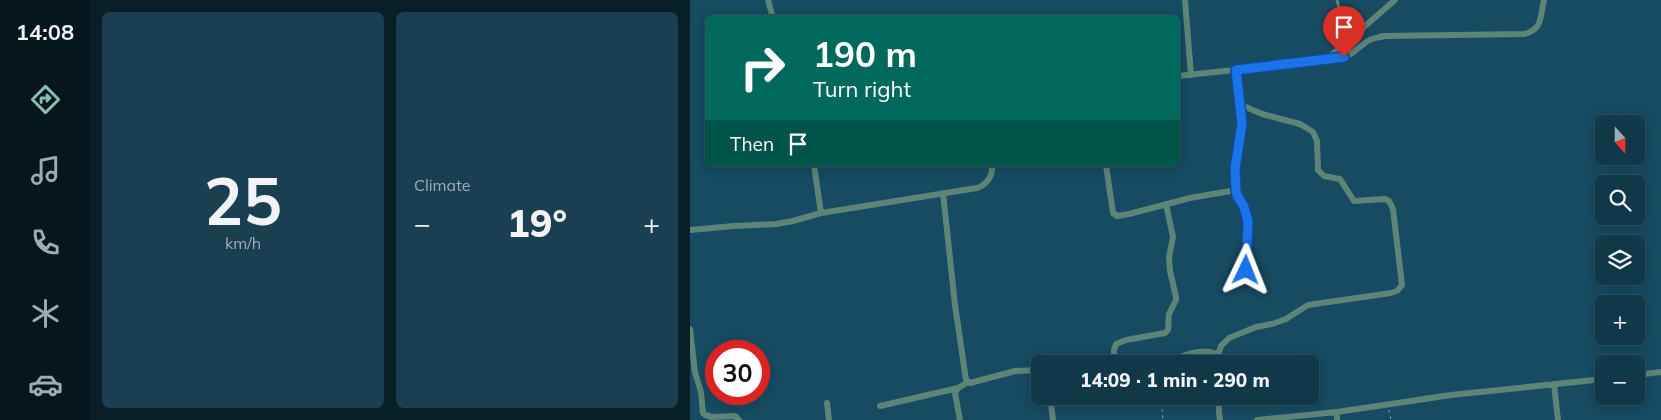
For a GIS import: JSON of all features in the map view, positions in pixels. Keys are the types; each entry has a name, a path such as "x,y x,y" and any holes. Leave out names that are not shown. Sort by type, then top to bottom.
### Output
{"street":[{"path":"768,0 772,15"},
{"path":"1185,0 1191,75"},
{"path":"1326,60 1395,0"},
{"path":"1180,76 1337,59 1351,55 1372,38 1384,36 1532,33 1539,24 1544,0"},
{"path":"1236,70 1242,124 1235,169 1236,190 1248,221 1246,270"},
{"path":"1186,355 1212,352 1218,355 1221,346 1229,338 1250,329 1286,319 1308,305 1391,293 1397,291 1402,285 1392,209 1389,201 1385,199 1354,201 1340,179 1324,176 1318,170 1317,141 1313,132 1300,124 1262,114 1239,104"},
{"path":"814,167 821,213"},
{"path":"690,230 776,224 821,213 982,186 991,176 992,167"},
{"path":"1106,167 1114,215 1117,216 1190,198 1236,190"},
{"path":"944,193 955,305 965,375 968,382"},
{"path":"1114,355 1116,344 1126,340 1165,333 1168,330 1169,314 1176,297 1170,271 1173,237 1166,204"},
{"path":"690,329 692,358 705,415 712,417 735,416 739,420"},
{"path":"880,406 958,388 968,382 975,382 1015,371 1031,370"},
{"path":"1645,374 1661,372"},
{"path":"1257,420 1337,412 1451,395 1595,380"},
{"path":"1554,384 1558,420"},
{"path":"958,388 955,393 960,420"},
{"path":"827,403 829,420"},
{"path":"1051,405 1053,420"},
{"path":"1219,405 1220,420"},
{"path":"1337,412 1338,420"}],"lane":[{"path":"1337,0 1348,41"}],"path":[{"path":"1389,404 1390,420"},
{"path":"1162,405 1163,420"}],"route":[{"path":"1246,270 1248,221 1236,190 1235,169 1240,148 1242,124 1236,70 1344,57"}]}
